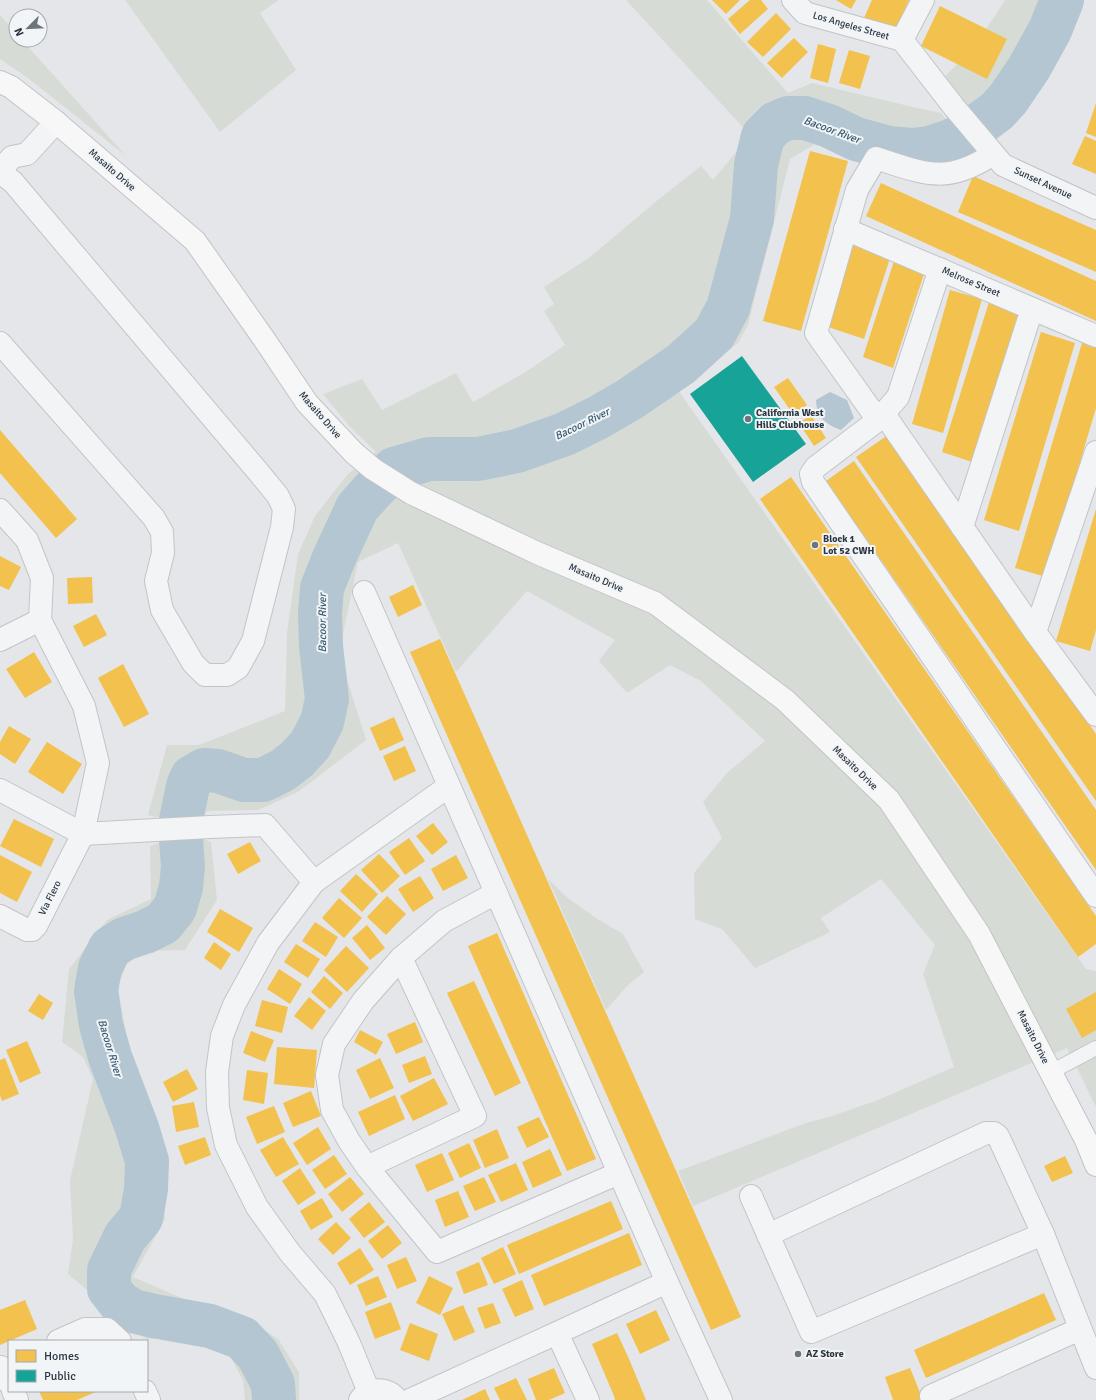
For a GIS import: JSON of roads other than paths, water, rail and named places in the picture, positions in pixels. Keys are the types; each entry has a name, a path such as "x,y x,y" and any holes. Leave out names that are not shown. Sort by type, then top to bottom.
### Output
{"street":[{"name":"Los Angeles Street","path":"793,0 805,13 902,40 954,107 990,149"},
{"path":"902,40 923,0"},
{"name":"Masaito Drive","path":"0,82 11,87 56,122 195,242 264,339 307,403 354,453 373,468 411,493 537,553 655,603 785,700 889,800 979,934 1086,1140 1096,1165"},
{"path":"0,343 154,518 162,532 163,553 156,581 162,610 194,663 206,675 227,676 238,668 253,641 282,527 284,509 278,496 260,474 4,177 12,156 27,154 56,122"},
{"path":"990,149 979,164 955,173 935,175 917,172 876,158 857,190 816,333 881,417 962,527 1035,632 1096,714"},
{"name":"Sunset Avenue","path":"990,149 1003,165 1096,208"},
{"name":"Melrose Street","path":"845,229 1096,336"},
{"path":"940,269 898,397 881,417 816,467 811,474 813,482 1096,896"},
{"path":"962,527 1032,309"},
{"path":"1035,632 1096,452"},
{"path":"0,510 26,540 42,578 40,620 84,706 98,763 83,834"},
{"path":"364,592 667,1282 721,1400"},
{"path":"0,640 40,620"},
{"path":"396,1400 395,1397 387,1392 377,1390 364,1396 349,1343 325,1294 290,1252 258,1207 226,1145 218,1108 217,1072 222,1036 234,1005 268,943 314,882 449,786"},
{"path":"0,790 83,834 210,827 265,826 314,882"},
{"name":"Via Flero","path":"0,916 27,930 32,930 36,926 83,834"},
{"path":"496,893 444,921 401,958 363,1001 334,1044 327,1075 332,1110 349,1141 367,1167 437,1252 619,1173"},
{"path":"367,1167 474,1116 401,958"},
{"path":"768,1236 986,1133 994,1133 998,1136 1043,1234 1096,1368"},
{"path":"750,1196 811,1332 1043,1234"},
{"path":"410,1400 667,1282"},
{"path":"60,1340 85,1329 107,1329 119,1340"},
{"path":"931,1396 1080,1329"},
{"path":"557,1333 588,1400"}],"lane":[{"path":"1051,1072 1096,1048"}],"water":[{"path":"830,392 847,400 854,418 841,430 826,423 818,411 816,400"}],"waterway":[{"name":"Bacoor River","path":"274,1400 273,1384 258,1355 242,1338 210,1326 133,1311 120,1303 109,1289 109,1270 125,1237 141,1218 146,1189 147,1161 137,1128 110,1057 101,1025 96,991 100,968 110,948 124,939 145,932 163,923 175,908 181,887 183,867 180,825 188,786 192,777 204,770 218,771 244,780 263,780 283,770 297,759 310,745 322,722 327,699 321,646 320,613 322,588 357,508 394,469 429,459 478,459 517,451 565,434 630,399 681,364 714,334 728,308 752,219 756,165 763,136 776,123 788,118 805,118 829,126 856,139 889,148 912,150 929,148 951,141 965,134 985,120 997,111 1008,99 1029,68 1050,30 1062,0"}],"place":[{"name":"California West Hills Clubhouse","path":"748,419"},
{"name":"Block 1 Lot 52 CWH","path":"815,545"},
{"name":"AZ Store","path":"798,1354"}]}
